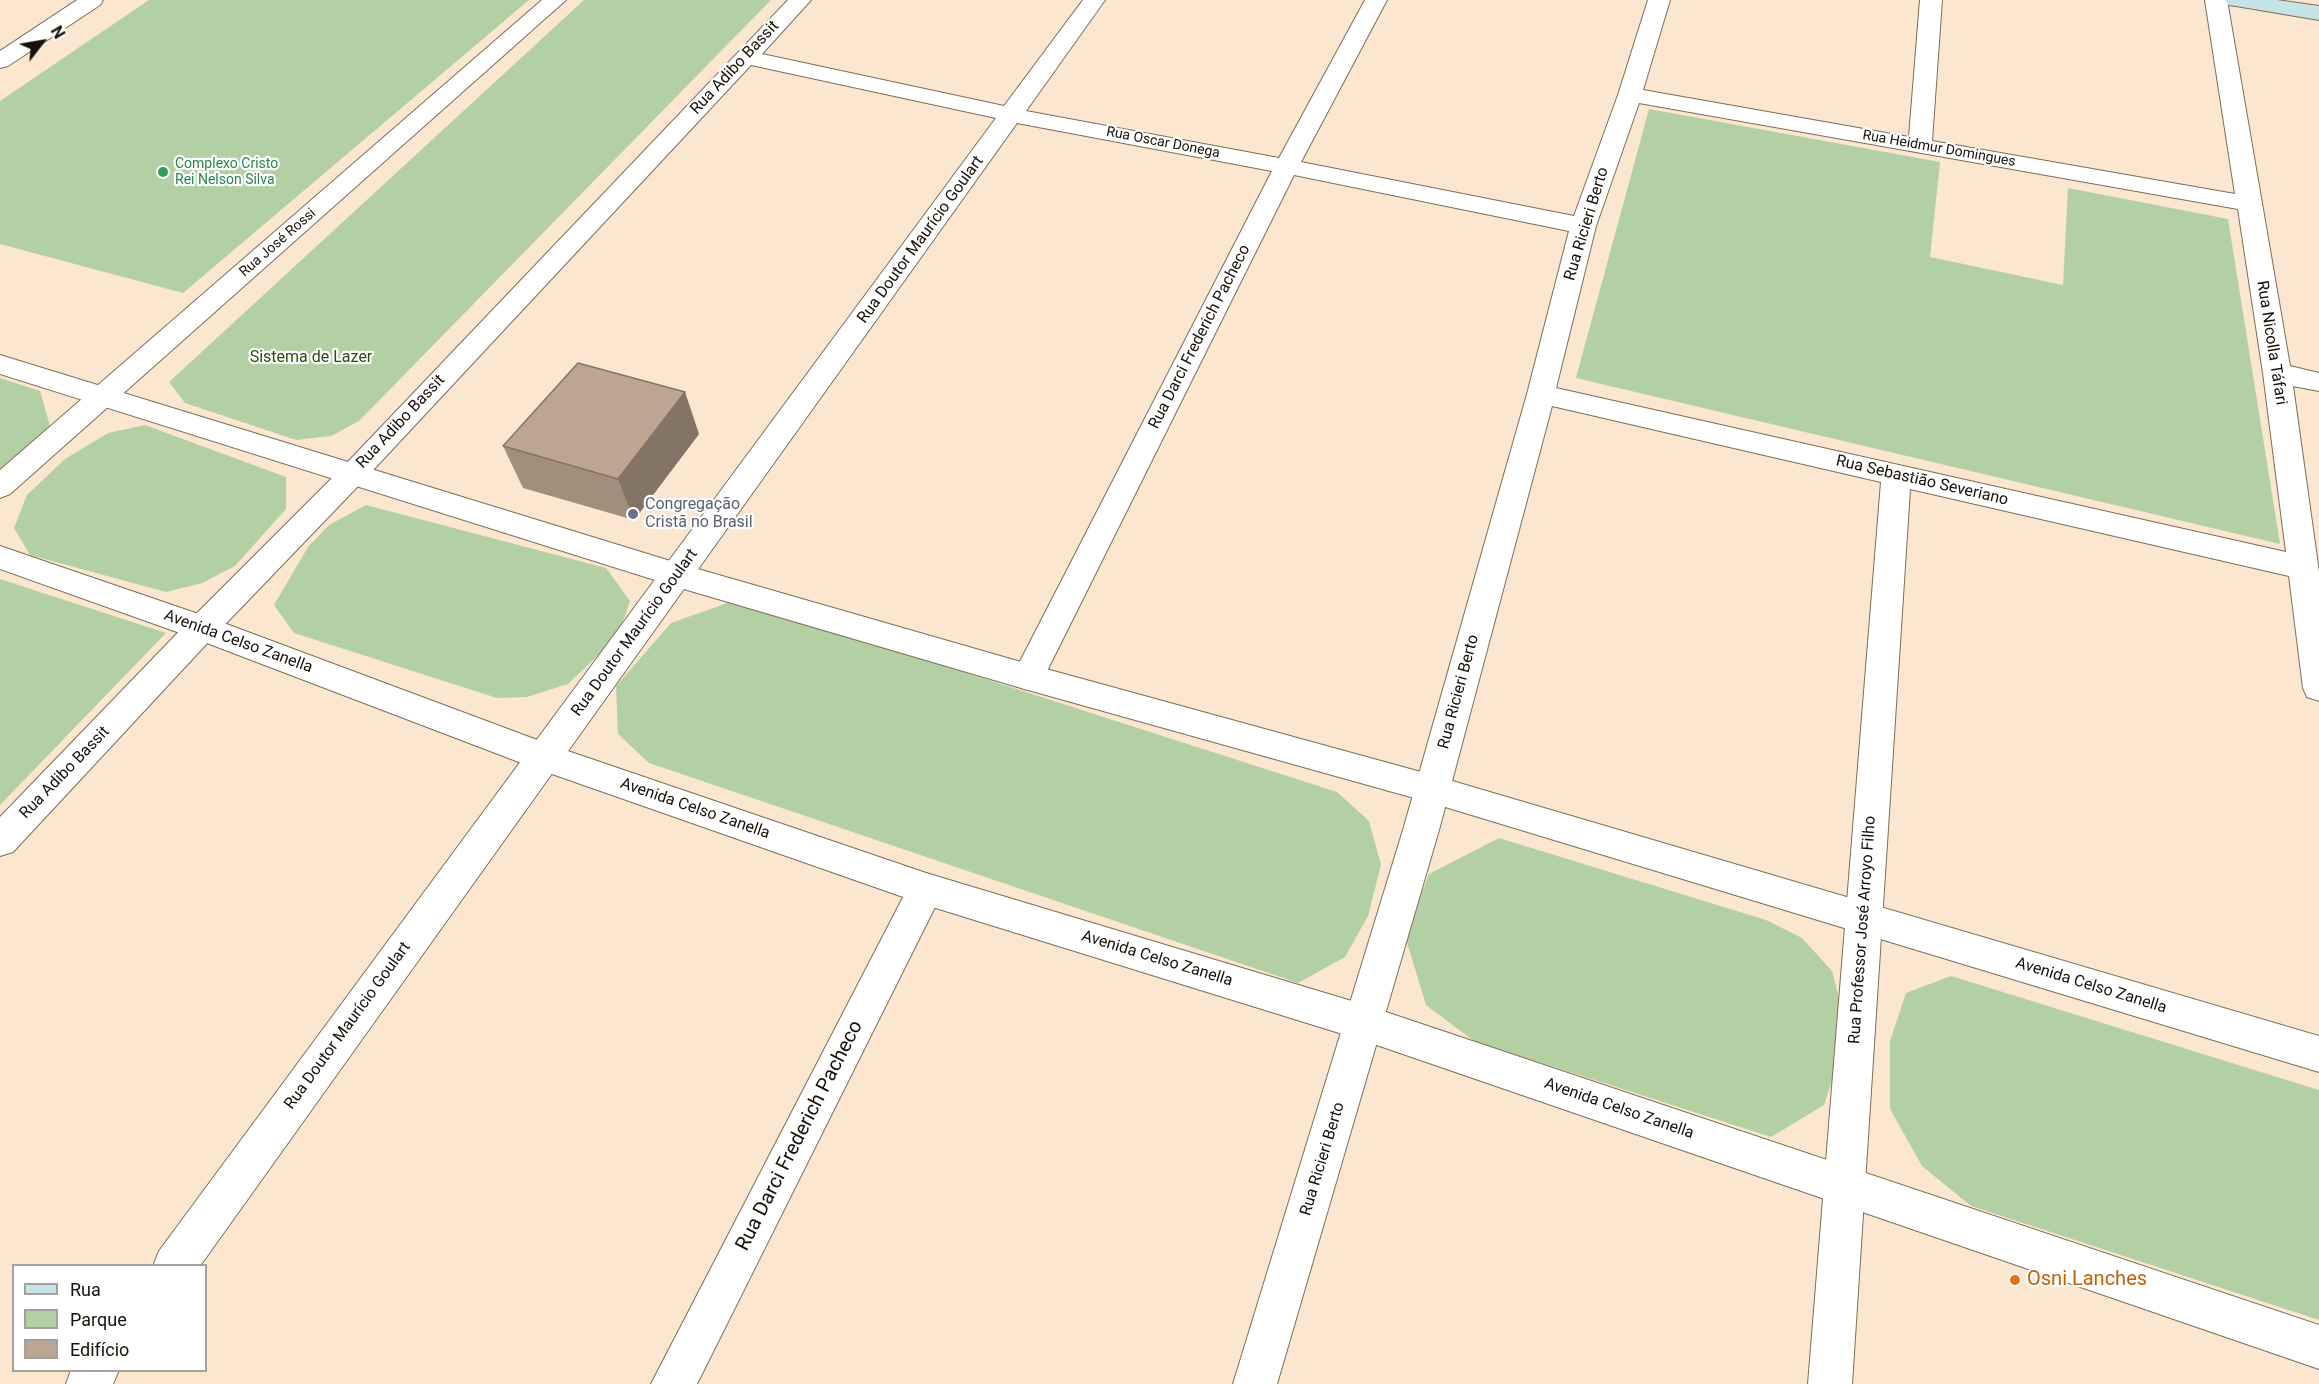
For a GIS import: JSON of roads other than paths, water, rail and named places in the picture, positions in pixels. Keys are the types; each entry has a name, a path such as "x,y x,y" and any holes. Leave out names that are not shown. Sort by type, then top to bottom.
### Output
{"main road":[{"path":"2236,0 2319,13"}],"street":[{"path":"0,61 92,0"},
{"name":"Rua José Rossi","path":"0,487 555,0"},
{"name":"Rua Adibo Bassit","path":"0,841 202,628 352,475 800,0"},
{"name":"Rua Doutor Maurício Goulart","path":"175,1264 1094,0"},
{"name":"Rua Darci Frederich Pacheco","path":"1028,677 1287,166 1376,0"},
{"name":"Rua Ricieri Berto","path":"1256,1384 1365,1023 1432,789 1541,394 1582,226 1630,95 1659,0"},
{"path":"1920,146 1931,0"},
{"name":"Rua Nicolla Táfari","path":"2216,0 2277,373 2319,688"},
{"name":"Rua Oscar Donega","path":"745,57 1012,115 1287,166 1582,226"},
{"name":"Rua Heidmur Domingues","path":"1630,95 2249,204"},
{"name":"Avenida Celso Zanella","path":"0,364 102,398 677,574 1028,677 1432,789 2319,1054"},
{"path":"2277,373 2319,382"},
{"name":"Rua Sebastião Severiano","path":"1541,394 2303,568"},
{"name":"Rua Professor José Arroyo Filho","path":"1830,1384 1896,475"},
{"name":"Avenida Celso Zanella","path":"0,557 202,628 544,757 926,889 1365,1023 2319,1347"},
{"name":"Rua Darci Frederich Pacheco","path":"673,1384 926,889"},
{"path":"87,1384 96,1372"}],"place":[{"name":"Complexo Cristo Rei Nelson Silva","path":"163,172"},
{"name":"Congregação Cristã no Brasil","path":"633,514"},
{"name":"Osni Lanches","path":"2015,1280"}],"park label":[{"name":"Sistema de Lazer","path":"311,358"}]}
